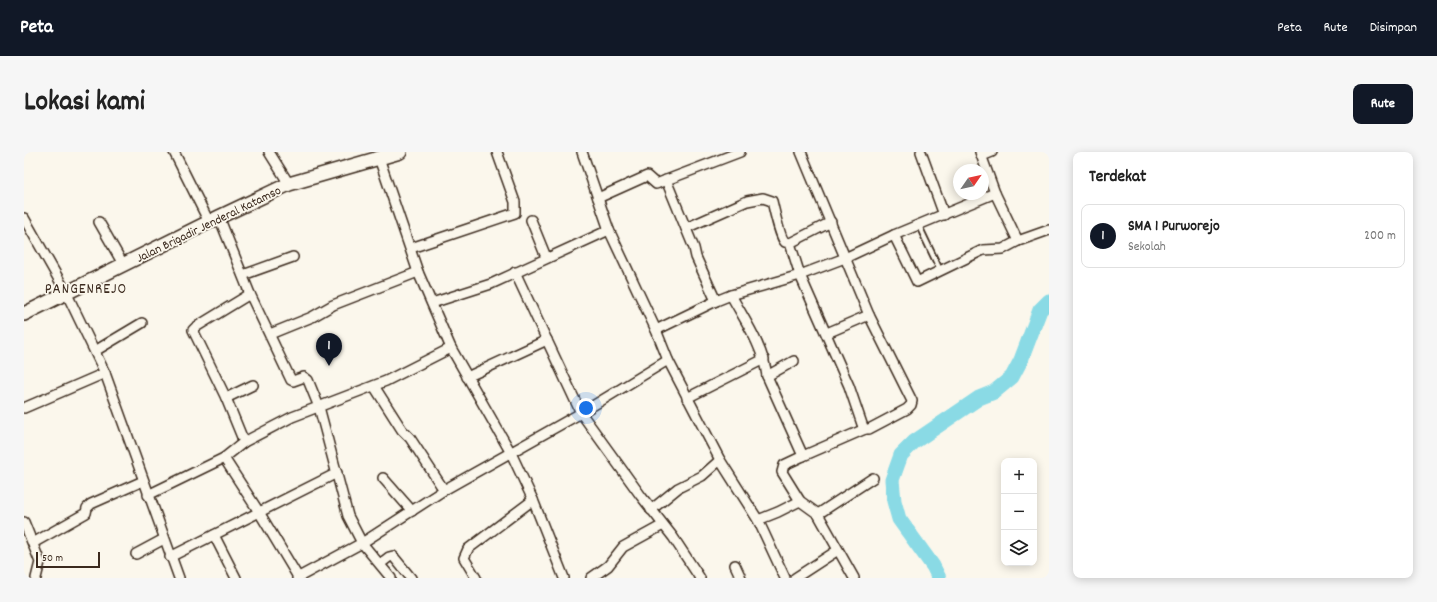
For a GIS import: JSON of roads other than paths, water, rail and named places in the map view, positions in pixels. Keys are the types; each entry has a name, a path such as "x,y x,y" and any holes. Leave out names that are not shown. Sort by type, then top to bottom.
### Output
{"main road":[{"name":"Jalan Brigadir Jenderal Katamso","path":"24,314 123,264 289,184 395,153"}],"street":[{"path":"174,152 214,220 243,275 250,294 291,380 293,381 304,377 308,380 319,407 348,516 362,543 391,578"},
{"path":"269,152 289,184"},
{"path":"411,248 515,213 515,202 497,152"},
{"path":"582,152 609,230 656,330 668,360 720,460 758,520 785,578"},
{"path":"598,198 647,176 656,184 740,152"},
{"path":"801,152 869,315 912,401 911,405 907,409 869,429 864,429 784,465 782,472 800,501 818,514 854,578"},
{"path":"921,152 944,215"},
{"path":"992,152 981,154 996,193 1018,242"},
{"path":"379,158 418,272 451,348 511,453 533,500 564,578"},
{"path":"666,180 694,248 696,257 716,301"},
{"path":"656,330 716,301 731,295 800,275 845,258 894,235 996,193"},
{"path":"686,228 747,200 763,198 772,201 782,239 785,242 790,243 831,222"},
{"path":"24,218 66,292 105,373 170,557 179,578"},
{"path":"531,220 546,257"},
{"path":"99,222 123,264"},
{"path":"432,303 491,284 546,257 609,230"},
{"path":"894,235 917,282 983,250 1000,250 1049,230"},
{"path":"790,243 800,275 827,333 849,386 864,429"},
{"path":"243,275 293,257"},
{"path":"270,334 312,317 333,305 418,272"},
{"path":"515,272 582,413 651,510 673,537 700,578"},
{"path":"244,442 226,398 194,330 196,327 250,294"},
{"path":"731,295 762,350 767,376 803,456"},
{"path":"827,333 869,315"},
{"path":"95,351 142,323"},
{"path":"467,377 547,340"},
{"path":"148,495 224,458 244,442 292,417 374,386 451,348"},
{"path":"687,398 764,359"},
{"path":"224,458 259,512 298,578 362,543 444,490 582,413 668,360"},
{"path":"767,376 794,361"},
{"path":"24,408 105,373"},
{"path":"226,398 253,385"},
{"path":"374,386 402,430 410,438 444,490"},
{"path":"651,510 678,488 702,476 720,460"},
{"path":"170,557 337,473"},
{"path":"383,478 412,511"},
{"path":"818,514 874,478"},
{"path":"33,543 86,513 87,508 91,504 143,481"},
{"path":"476,578 464,558 468,549 533,500"},
{"path":"758,520 800,501"},
{"path":"24,522 40,562 36,578"},
{"path":"591,578 608,566 623,547 663,525"},
{"path":"214,535 236,578"},
{"path":"136,554 164,539"},
{"path":"796,578 838,550"},
{"path":"380,564 389,557 393,556 411,578"},
{"path":"735,565 741,578"}],"lane":[{"path":"919,226 940,270"}],"waterway":[{"path":"939,578 933,566 899,519 894,501 892,480 901,455 914,442 979,398 994,392 1012,377 1021,360 1040,310 1049,301"}],"place":[{"name":"SMA 1 Purworejo","path":"329,366"}],"district":[{"name":"PANGENREJO","path":"86,288"}]}
